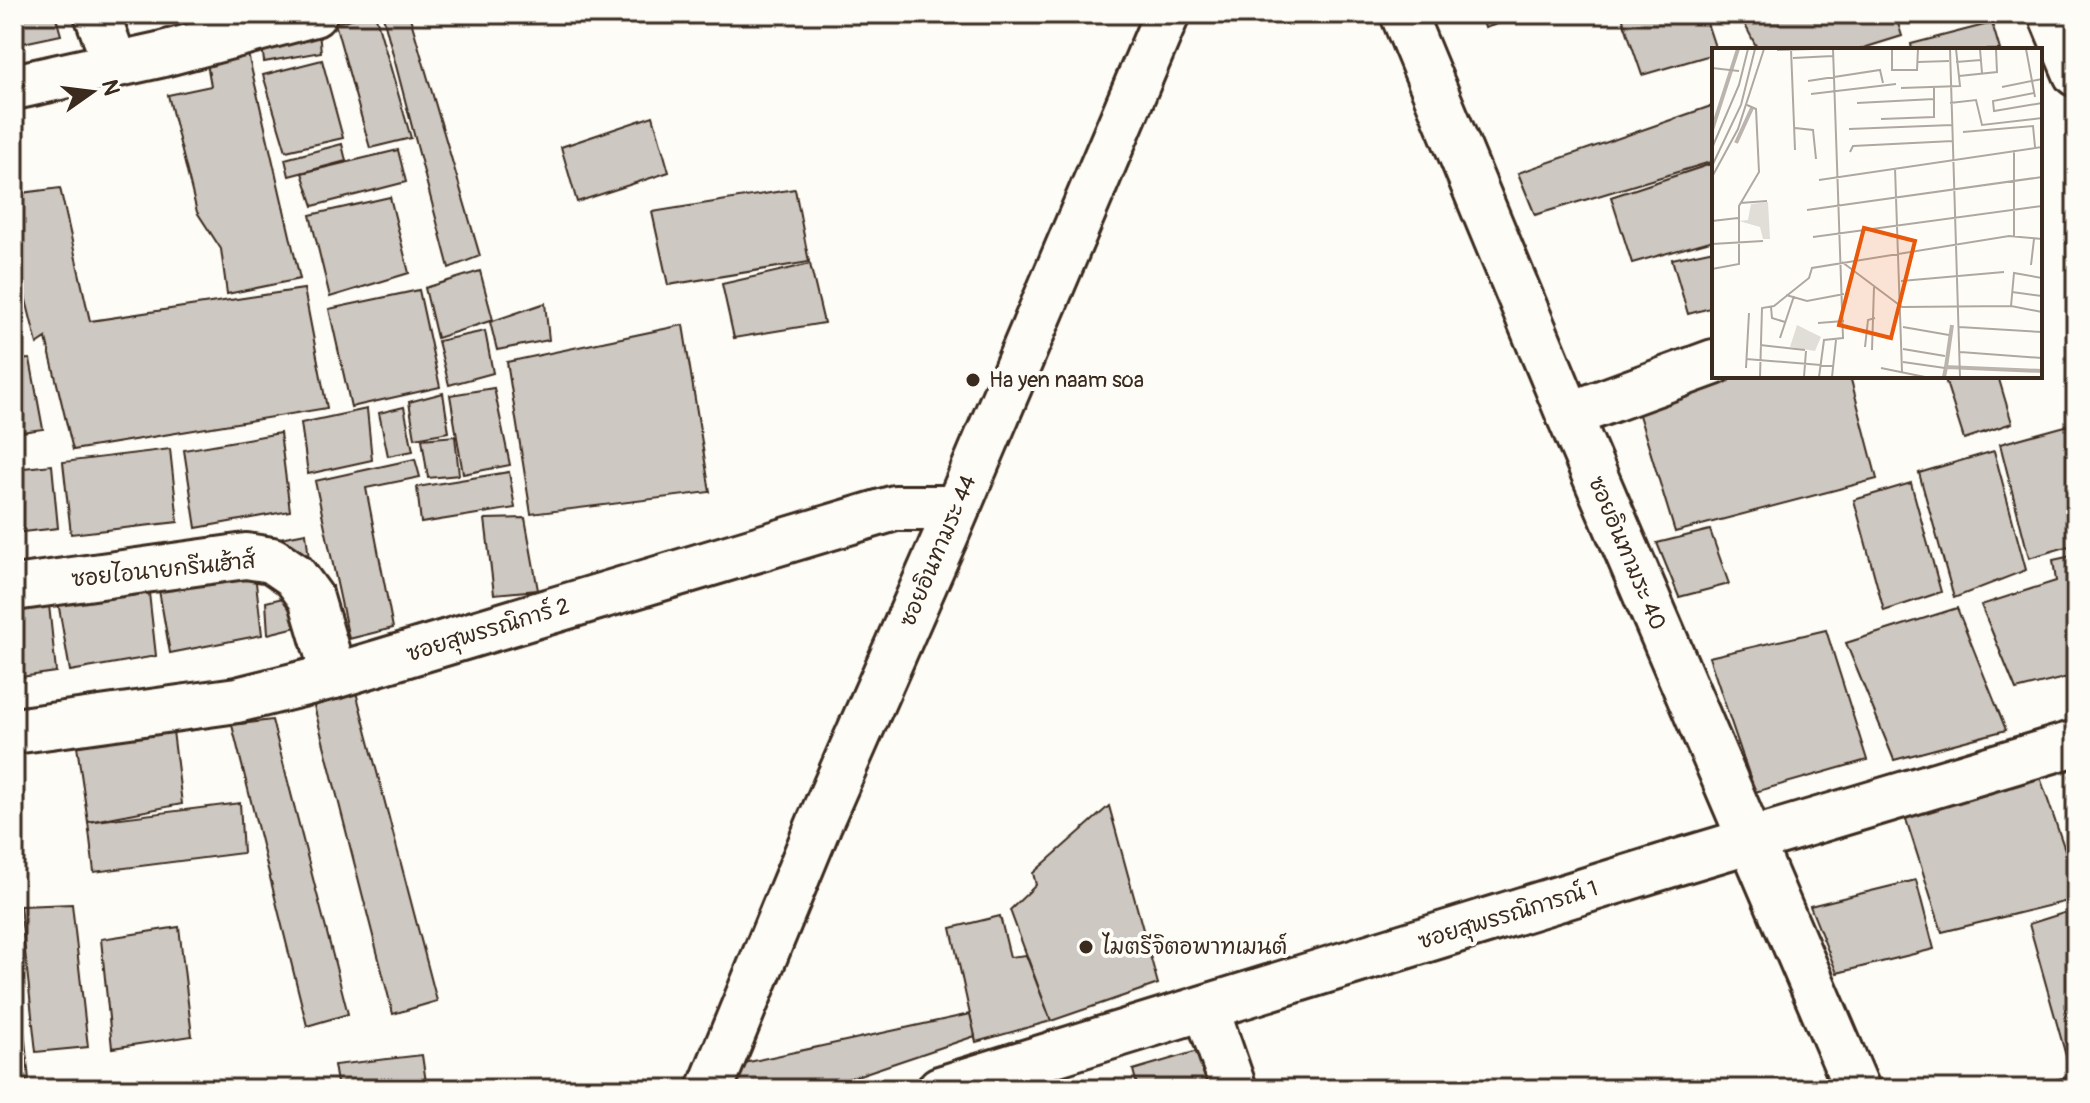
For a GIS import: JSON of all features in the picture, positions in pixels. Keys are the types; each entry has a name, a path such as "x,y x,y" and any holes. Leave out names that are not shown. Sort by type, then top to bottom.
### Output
{"street":[{"path":"97,14 115,64"},
{"path":"14,87 159,55 314,14"},
{"name":"ซอยอินทามระ 44","path":"710,1089 819,824 1167,14"},
{"name":"ซอยอินทามระ 40","path":"1403,14 1569,415 1857,1089"},
{"path":"2051,14 2076,74"},
{"path":"1569,415 1712,363"},
{"name":"ซอยสุพรรณิการ์ 2","path":"14,731 237,700 334,676 895,508 956,508"},
{"name":"ซอยไอนายกรีนเฮ้าส์","path":"14,588 246,556 272,560 294,575 311,598 334,676"},
{"name":"ซอยสุพรรณิการณ์ 1","path":"940,1089 2076,743"},
{"path":"1206,1008 1234,1089"}],"building":[{"path":"14,14 55,14 61,35 14,45"},
{"path":"99,14 135,14 137,21 103,30"},
{"path":"148,14 184,14 151,23"},
{"path":"375,14 411,138 370,148 335,23"},
{"path":"409,14 480,256 449,268 383,16"},
{"path":"1481,14 1528,14 1485,28"},
{"path":"1621,14 1704,14 1715,48 1712,48 1712,55 1642,75"},
{"path":"1761,14 1895,14 1902,36 1863,48 1757,48 1744,23"},
{"path":"318,22 321,52 264,62 261,35"},
{"path":"1992,23 1999,48 1912,48 1911,44"},
{"path":"248,54 300,279 227,294 221,249 197,212 168,95 211,86 206,57"},
{"path":"322,60 343,138 286,151 263,75"},
{"path":"1712,106 1712,162 1535,215 1518,173"},
{"path":"653,116 669,172 577,202 561,147"},
{"path":"342,144 346,161 289,176 285,159"},
{"path":"398,150 406,182 313,206 302,173"},
{"path":"1712,164 1712,241 1632,263 1611,197"},
{"path":"60,188 90,321 304,289 327,408 73,450 46,338 37,344 14,252 14,194"},
{"path":"795,189 809,262 668,285 652,212"},
{"path":"390,197 409,273 330,297 310,215"},
{"path":"1712,250 1712,308 1688,314 1672,259"},
{"path":"810,264 824,323 734,338 722,284"},
{"path":"480,271 493,320 437,338 425,288"},
{"path":"419,290 440,387 351,407 329,309"},
{"path":"545,303 549,340 497,350 490,322"},
{"path":"683,325 710,492 531,514 507,362"},
{"path":"485,331 493,373 449,385 438,341"},
{"path":"30,359 43,429 14,433 14,360"},
{"path":"1627,376 1851,378 1877,479 1675,532"},
{"path":"1945,378 1999,378 2012,423 1964,439"},
{"path":"494,388 510,465 463,474 450,395"},
{"path":"443,393 449,432 415,438 409,402"},
{"path":"404,407 413,451 388,456 379,413"},
{"path":"367,409 372,460 308,474 301,423"},
{"path":"2076,423 2076,544 2029,558 2000,444"},
{"path":"280,433 290,511 196,528 184,450"},
{"path":"455,436 459,475 428,478 422,439"},
{"path":"170,449 178,522 71,534 63,462"},
{"path":"1994,451 2026,570 1954,598 1919,473"},
{"path":"415,459 420,477 366,488 393,628 349,639 315,481"},
{"path":"52,465 58,528 14,533 14,469"},
{"path":"509,472 515,508 421,523 417,487"},
{"path":"1911,483 1941,592 1884,611 1854,500"},
{"path":"525,518 538,590 494,594 485,519"},
{"path":"1710,530 1729,584 1679,597 1657,543"},
{"path":"306,533 310,568 259,542"},
{"path":"2076,555 2076,675 2016,690 1981,605 2056,581 2053,560"},
{"path":"255,574 262,635 170,653 159,590"},
{"path":"333,586 337,617 268,634 266,602"},
{"path":"149,593 156,656 70,671 58,602"},
{"path":"49,605 56,672 14,678 14,609"},
{"path":"1957,608 2006,730 1894,760 1846,643"},
{"path":"1826,630 1867,760 1755,792 1709,657"},
{"path":"356,692 437,1001 393,1014 314,706"},
{"path":"272,720 348,1014 307,1026 232,725"},
{"path":"173,731 182,804 88,822 77,746"},
{"path":"2076,775 2076,795 2070,776"},
{"path":"2040,777 2076,882 2076,899 1942,932 1904,813"},
{"path":"240,803 243,853 94,872 88,822"},
{"name":"ไมตรีจิตอพาทเมนต์","path":"1109,806 1158,984 1051,1021 1010,910 1036,885 1033,873"},
{"path":"1916,880 1934,949 1837,973 1810,906"},
{"path":"72,904 88,1047 36,1052 20,906"},
{"path":"2076,909 2076,1081 2073,1081 2029,924"},
{"path":"1000,916 1010,957 1026,955 1051,1021 976,1042 951,928"},
{"path":"179,927 192,1036 112,1048 101,939"},
{"path":"14,947 20,1003 14,1004"},
{"path":"22,1011 29,1080 14,1082 14,1013"},
{"path":"970,1014 975,1036 818,1089 740,1089 735,1065"},
{"path":"1201,1050 1214,1089 1138,1089 1133,1070"},
{"path":"422,1055 427,1089 338,1089 334,1065"},
{"path":"2070,1076 2073,1089 2022,1089"}],"place":[{"name":"Ha yen naam soa","path":"973,380"},
{"name":"ไมตรีจิตอพาทเมนต์","path":"1086,947"}]}
